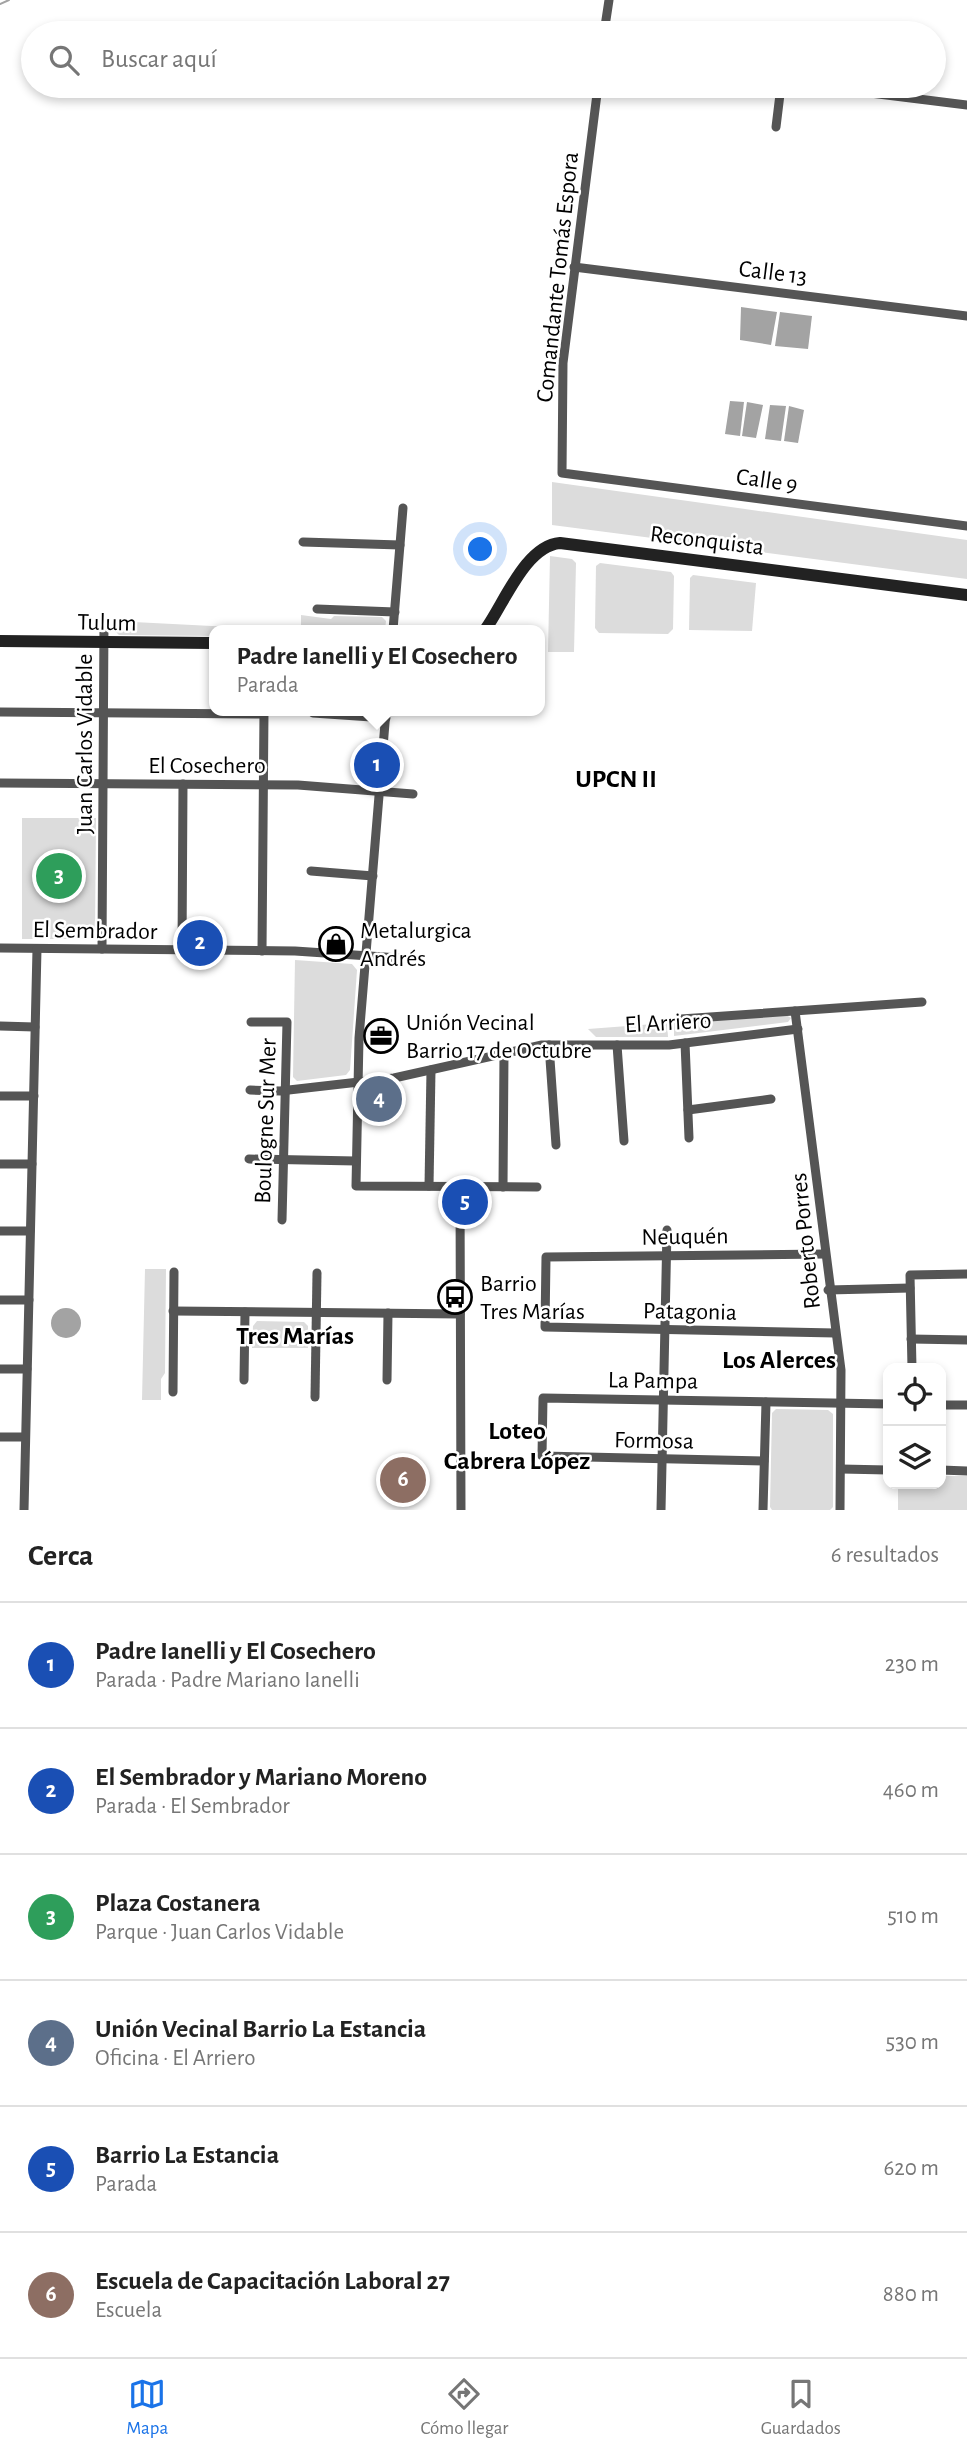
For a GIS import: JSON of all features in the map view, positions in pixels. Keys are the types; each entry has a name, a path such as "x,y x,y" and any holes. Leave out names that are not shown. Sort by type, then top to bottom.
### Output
{"street":[{"path":"606,21 609,0"},
{"name":"Comandante Tomás Espora","path":"562,473 563,363 595,98"},
{"path":"776,127 780,98"},
{"path":"911,98 967,105"},
{"name":"Calle 13","path":"574,267 967,316"},
{"name":"Calle 9","path":"562,473 967,526"},
{"path":"394,625 404,508"},
{"path":"303,542 400,545"},
{"name":"Reconquista","path":"488,625 533,556 544,546 560,543 967,595"},
{"path":"317,610 395,612"},
{"name":"Juan Carlos Vidable","path":"102,949 104,622"},
{"name":"Tulum","path":"0,642 209,643"},
{"path":"0,712 209,712"},
{"path":"262,951 264,716"},
{"path":"386,716 366,956 358,1082 356,1186 537,1187"},
{"name":"El Cosechero","path":"0,783 263,785 413,794"},
{"path":"183,784 183,950"},
{"path":"311,871 373,876"},
{"name":"El Sembrador","path":"0,948 262,951 399,958"},
{"path":"24,1510 37,948"},
{"path":"681,1018 922,1002"},
{"name":"Roberto Porres","path":"796,1011 828,1290 841,1370 840,1510"},
{"name":"Boulogne Sur Mer","path":"251,1022 287,1022 282,1220"},
{"path":"0,1026 36,1027"},
{"name":"El Arriero","path":"250,1090 285,1090 358,1082 431,1070 549,1045 685,1043 798,1029"},
{"path":"685,1043 689,1138"},
{"path":"549,1045 556,1145"},
{"path":"617,1045 624,1141"},
{"path":"503,1187 504,1053"},
{"path":"429,1186 431,1070"},
{"path":"0,1096 34,1096"},
{"path":"688,1110 771,1099"},
{"path":"249,1159 356,1161"},
{"path":"0,1164 32,1164"},
{"path":"460,1186 461,1510"},
{"path":"661,1510 667,1230"},
{"path":"0,1231 30,1231"},
{"name":"Neuquén","path":"545,1327 546,1257 825,1254"},
{"path":"173,1392 174,1272"},
{"path":"315,1397 317,1273"},
{"path":"912,1363 910,1275 967,1274"},
{"path":"828,1290 910,1288"},
{"path":"0,1300 29,1300"},
{"path":"173,1311 460,1314"},
{"path":"244,1380 245,1312"},
{"path":"387,1380 388,1313"},
{"name":"Patagonia","path":"545,1327 835,1333"},
{"path":"911,1339 967,1340"},
{"path":"0,1368 27,1369"},
{"name":"La Pampa","path":"542,1456 543,1398 883,1404"},
{"path":"763,1510 766,1402"},
{"path":"946,1405 967,1405"},
{"path":"0,1437 25,1437"},
{"name":"Formosa","path":"542,1456 764,1461"},
{"path":"841,1469 883,1470"},
{"path":"946,1470 967,1471"}],"shaded area":[{"path":"741,307 777,312 771,345 740,340"},
{"path":"780,312 812,316 808,349 775,346"},
{"path":"730,401 744,402 740,436 725,434"},
{"path":"747,402 763,405 756,438 742,436"},
{"path":"770,405 786,406 781,441 765,439"},
{"path":"789,406 804,410 798,443 784,441"},
{"path":"552,482 967,540 967,579 552,525"},
{"path":"550,556 572,559 576,563 574,652 548,652"},
{"path":"600,563 671,572 674,576 673,629 668,634 599,633 595,628 596,566"},
{"path":"693,575 756,583 752,631 689,630 690,578"},
{"path":"301,615 331,619 334,616 382,617 386,621 386,625 301,625"},
{"path":"114,621 209,626 209,636 119,635 114,630"},
{"path":"22,818 96,818 95,933 89,939 22,939"},
{"path":"295,960 352,964 357,970 350,1070 346,1075 297,1081 293,1077"},
{"path":"786,1015 791,1018 788,1022 674,1036 674,1023"},
{"path":"667,1023 668,1037 596,1037 588,1029"},
{"path":"145,1269 166,1269 165,1373 161,1379 161,1400 142,1400"},
{"path":"66,1308 72,1309 80,1317 80,1329 72,1337 66,1338 60,1337 52,1329 51,1323 52,1317 60,1309"},
{"path":"257,1321 304,1322 308,1326 308,1348 252,1348 253,1326"},
{"path":"776,1409 828,1410 833,1414 833,1507 830,1510 772,1510 770,1507 772,1413"},
{"path":"946,1476 967,1476 967,1510 898,1510 898,1489 946,1489"}],"waterway":[{"path":"0,4 9,0"}],"place":[{"name":"Padre Ianelli y El Cosechero","path":"377,765"},
{"name":"Plaza Costanera","path":"59,876"},
{"name":"El Sembrador y Mariano Moreno","path":"200,943"},
{"name":"Metalurgica Andrés","path":"336,944"},
{"name":"Unión Vecinal Barrio 17 de Octubre","path":"381,1036"},
{"name":"Unión Vecinal Barrio La Estancia","path":"379,1099"},
{"name":"Barrio La Estancia","path":"465,1202"},
{"name":"Barrio Tres Marías","path":"455,1297"},
{"name":"Escuela de Capacitación Laboral 27","path":"403,1480"}],"district":[{"name":"UPCN II","path":"616,778"},
{"name":"Tres Marías","path":"295,1335"},
{"name":"Los Alerces","path":"779,1359"},
{"name":"Loteo Cabrera López","path":"517,1445"}]}
